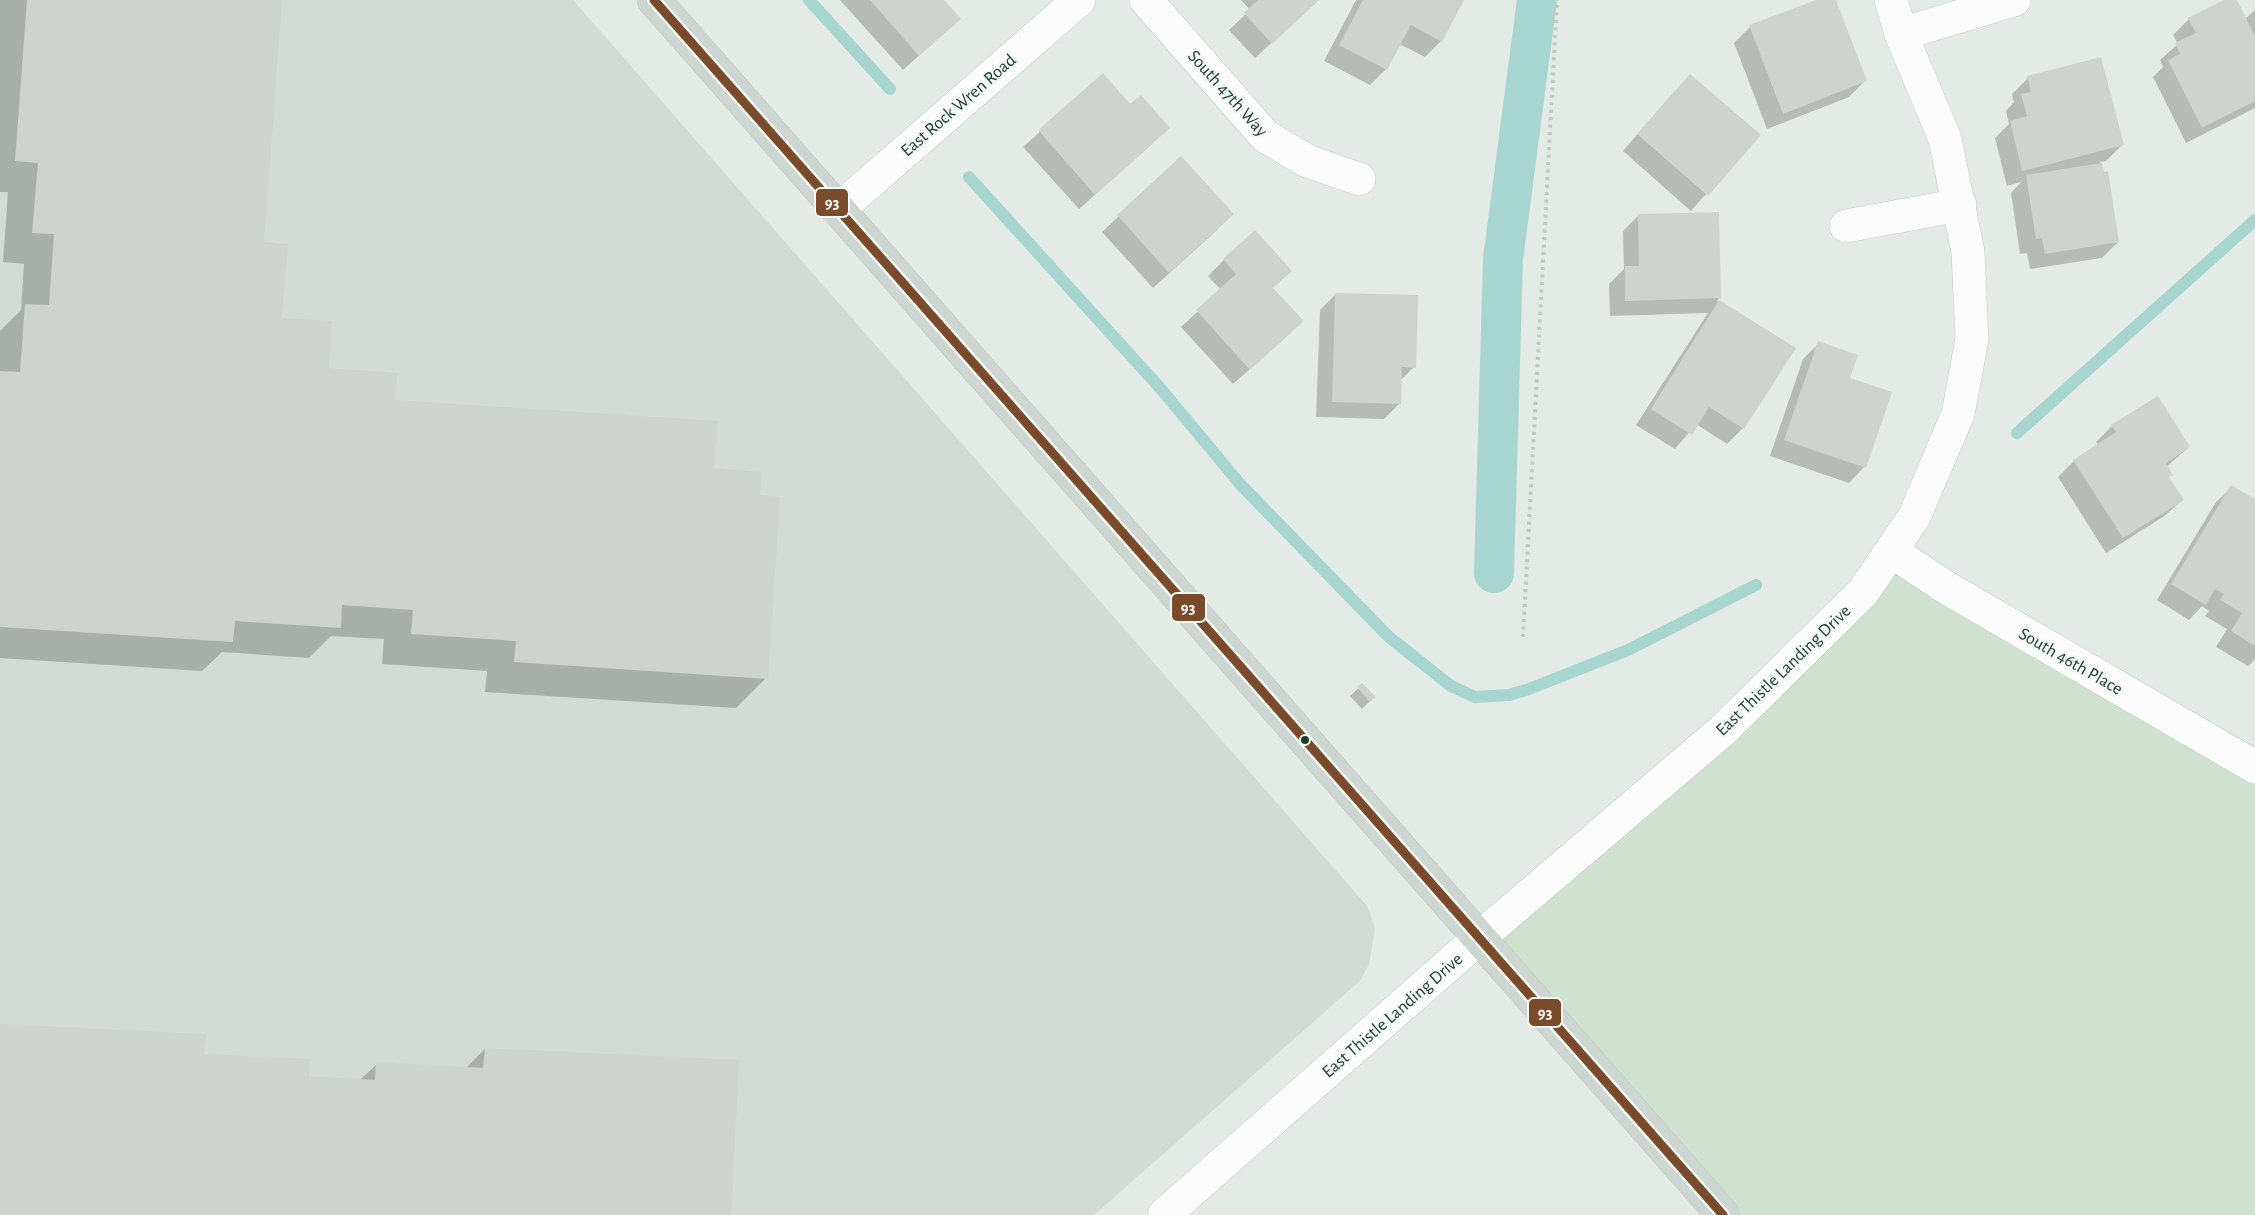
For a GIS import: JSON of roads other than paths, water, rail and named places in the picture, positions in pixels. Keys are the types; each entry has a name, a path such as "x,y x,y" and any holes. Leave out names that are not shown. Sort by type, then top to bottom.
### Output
{"main road":[{"path":"654,0 1722,1215"}],"street":[{"name":"East Rock Wren Road","path":"838,210 1079,0"},
{"name":"South 47th Way","path":"1146,0 1265,136 1306,161 1359,179"},
{"path":"1891,0 1901,34 2014,0"},
{"name":"East Thistle Landing Drive","path":"1164,1215 1479,938 1723,730 1863,592 1914,517 1958,414 1972,339 1968,252 1945,139 1901,34"},
{"path":"1846,225 1960,205"},
{"name":"South 46th Place","path":"1891,551 1976,606 2255,766"}],"waterway":[{"path":"809,0 890,89"},
{"path":"1494,573 1503,259 1537,0"},
{"path":"969,177 1161,389 1240,484 1389,637 1451,686 1475,697 1509,695 1529,689 1628,650 1756,585"},
{"path":"2017,433 2255,220"}]}
